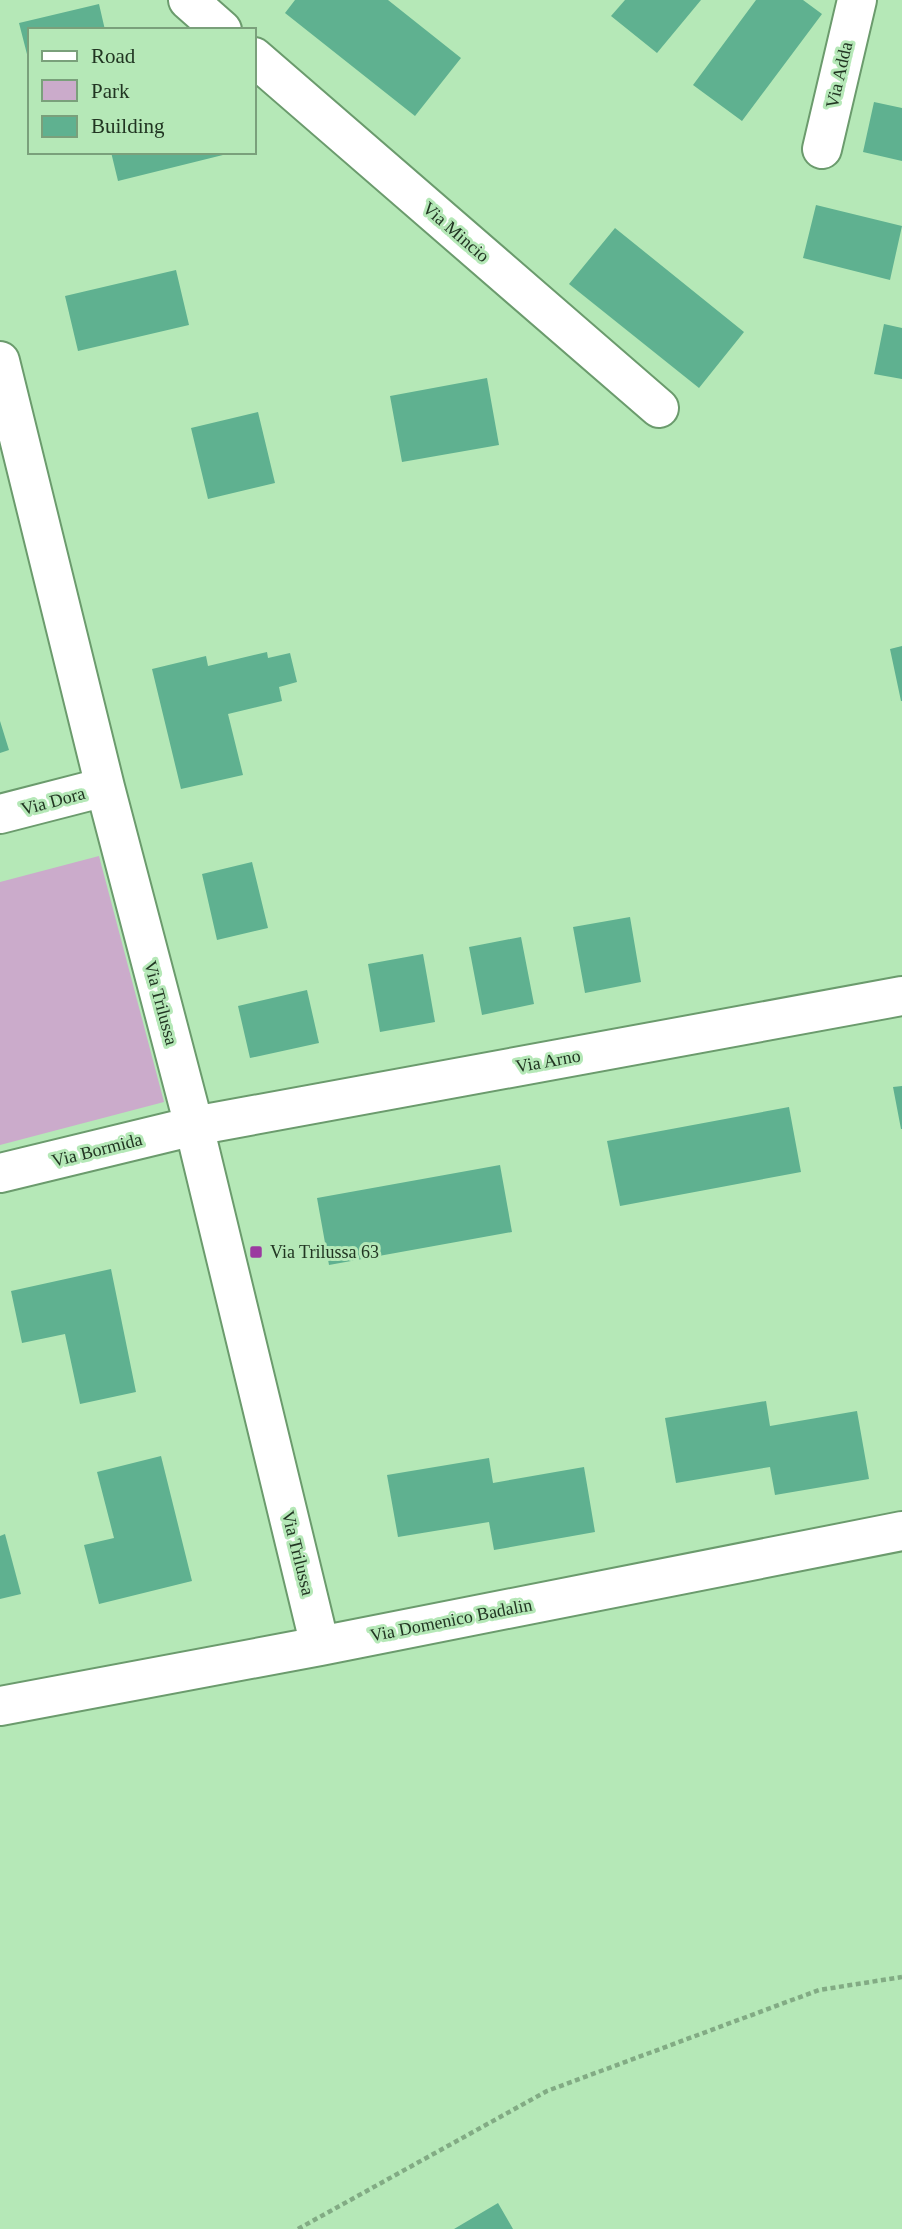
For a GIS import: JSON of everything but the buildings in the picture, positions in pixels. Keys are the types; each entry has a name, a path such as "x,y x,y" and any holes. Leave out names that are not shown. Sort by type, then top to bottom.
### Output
{"street":[{"path":"188,0 220,28"},
{"name":"Via Adda","path":"822,149 857,0"},
{"name":"Via Mincio","path":"256,59 659,408"},
{"name":"Via Trilussa","path":"0,360 105,787 194,1126 320,1646"},
{"name":"Via Dora","path":"0,814 105,787"},
{"name":"Via Arno","path":"194,1126 902,996"},
{"name":"Via Bormida","path":"0,1173 194,1126"},
{"name":"Via Domenico Badalin","path":"0,1706 902,1531"}],"path":[{"path":"298,2229 547,2091 819,1990 902,1977"}],"green space":[{"path":"99,856 164,1102 0,1145 0,882"}],"place":[{"name":"Via Trilussa 63","path":"256,1252"}]}
